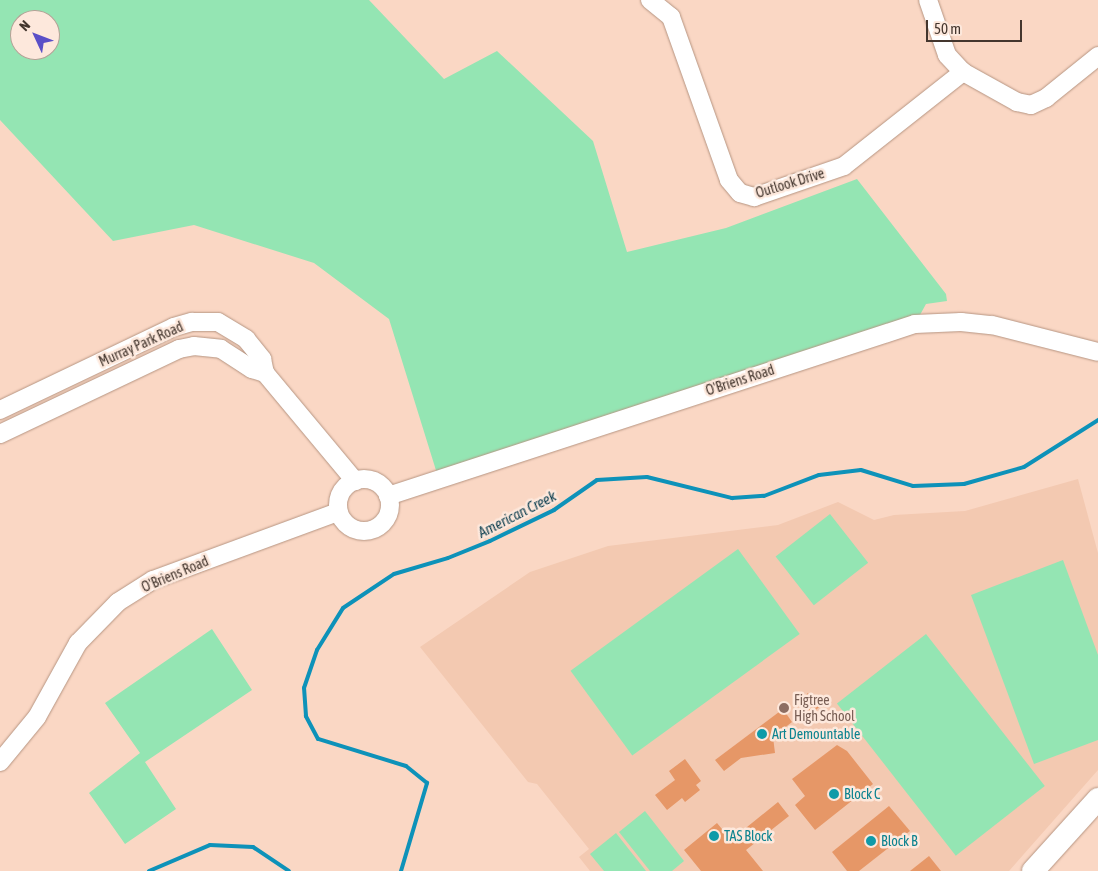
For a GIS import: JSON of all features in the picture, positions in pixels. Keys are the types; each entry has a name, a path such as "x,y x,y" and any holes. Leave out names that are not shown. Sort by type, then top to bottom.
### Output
{"main road":[{"path":"1033,871 1098,799"}],"street":[{"name":"Outlook Drive","path":"650,0 671,17 729,180 740,192 754,197 844,166 963,72"},
{"path":"928,0 947,55 963,72 1017,102 1031,105 1046,98 1098,56"},
{"name":"Murray Park Road","path":"0,410 154,336 192,322 218,322 229,326 262,359 265,373 355,481"},
{"name":"O'Briens Road","path":"388,496 915,324 961,322 992,325 1098,352"},
{"name":"Murray Park Road","path":"0,434 179,349 194,346 221,349 252,369 265,373"},
{"path":"355,481 375,481 388,496 387,516 374,529 357,530 349,526 338,512 339,496 355,481"},
{"name":"O'Briens Road","path":"0,762 36,717 78,643 118,602 153,580 338,512"}],"shaded area":[{"name":"Figtree High School","path":"1078,479 1098,553 1098,770 1009,871 590,871 579,857 589,849 537,784 528,782 420,647 530,572 608,546 778,525 838,502 874,520 894,515 965,511"}],"green space":[{"path":"0,0 369,0 444,79 497,51 593,141 627,252 726,228 857,179 946,294 947,301 926,304 915,324 439,480 389,319 314,263 194,225 113,241 0,120"},
{"path":"830,514 868,563 814,605 776,556"},
{"path":"738,549 800,634 632,756 571,671"},
{"path":"1063,560 1098,655 1098,740 1034,764 971,595"},
{"path":"212,629 252,690 145,762 176,809 125,844 89,793 140,753 105,703"},
{"path":"926,634 1045,786 956,856 837,704"},
{"path":"645,811 684,861 672,871 650,871 619,832"},
{"path":"616,833 646,871 604,871 590,854"}],"building":[{"path":"808,693 820,707 812,714 800,700"},
{"path":"783,709 792,722 773,737 775,753 741,758 724,771 715,760"},
{"name":"Block C","path":"837,745 847,751 873,784 815,830 795,805 805,796 792,779"},
{"path":"685,759 701,781 696,785 700,790 685,802 682,798 667,810 655,795 675,780 669,771"},
{"path":"778,802 789,816 746,850 763,871 701,871 684,850 717,823 731,840"},
{"name":"Block B","path":"889,806 910,831 859,871 847,871 832,852"},
{"path":"929,856 941,871 910,871"}],"waterway":[{"name":"American Creek","path":"401,871 427,783 406,766 318,739 306,716 304,688 317,650 343,608 394,574 448,558 490,541 554,510 597,480 647,477 732,498 764,496 819,475 861,470 913,486 964,484 1024,467 1098,420"},
{"name":"American Creek","path":"149,871 210,845 253,847 289,871"}],"place":[{"name":"Figtree High School","path":"784,708"},
{"name":"Art Demountable","path":"762,734"},
{"name":"Block C","path":"834,794"},
{"name":"TAS Block","path":"714,836"},
{"name":"Block B","path":"871,841"}]}
